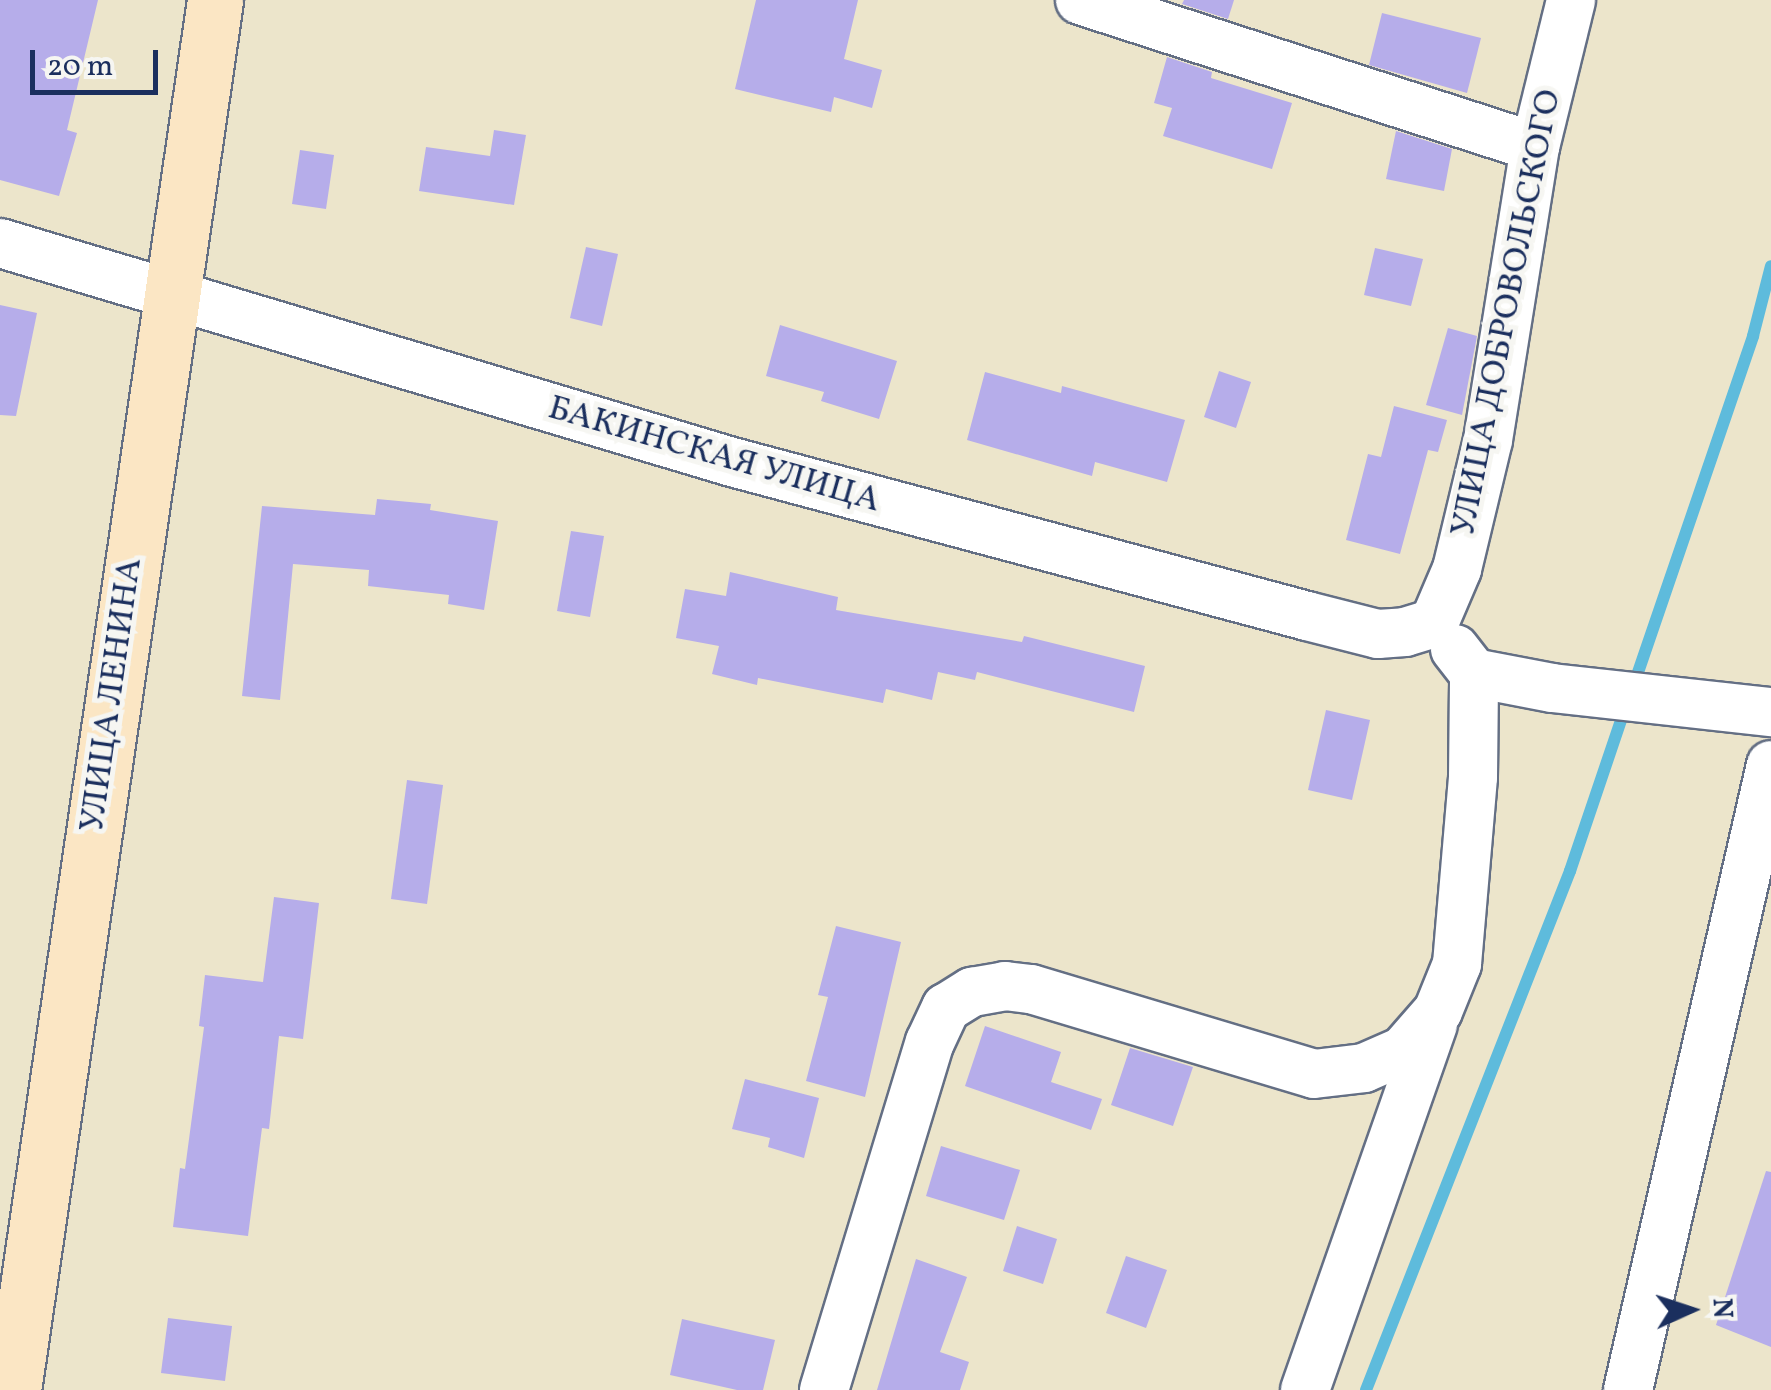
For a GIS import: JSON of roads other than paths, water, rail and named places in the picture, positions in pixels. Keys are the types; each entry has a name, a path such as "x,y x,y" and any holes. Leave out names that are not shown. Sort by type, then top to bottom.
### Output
{"street":[{"name":"УЛИЦА ЛЕНИНА","path":"12,1390 169,293 215,0"},
{"path":"1080,0 1535,148"},
{"name":"УЛИЦА ДОБРОВОЛЬСКОГО","path":"1434,623 1457,570 1488,440 1535,148 1571,0"},
{"name":"БАКИНСКАЯ УЛИЦА","path":"0,243 732,462 1306,616 1378,634 1405,632 1434,623"},
{"path":"1305,1390 1457,964 1473,777 1474,673 1434,623"},
{"path":"1474,673 1552,688 1771,712"},
{"path":"1628,1390 1771,765"},
{"path":"824,1390 930,1042 946,1008 972,992 1004,986 1031,989 1314,1074 1364,1068 1403,1051 1438,1011"}],"waterway":[{"path":"1633,687 1753,336 1771,266"},
{"path":"1366,1390 1570,871 1626,706"}]}
